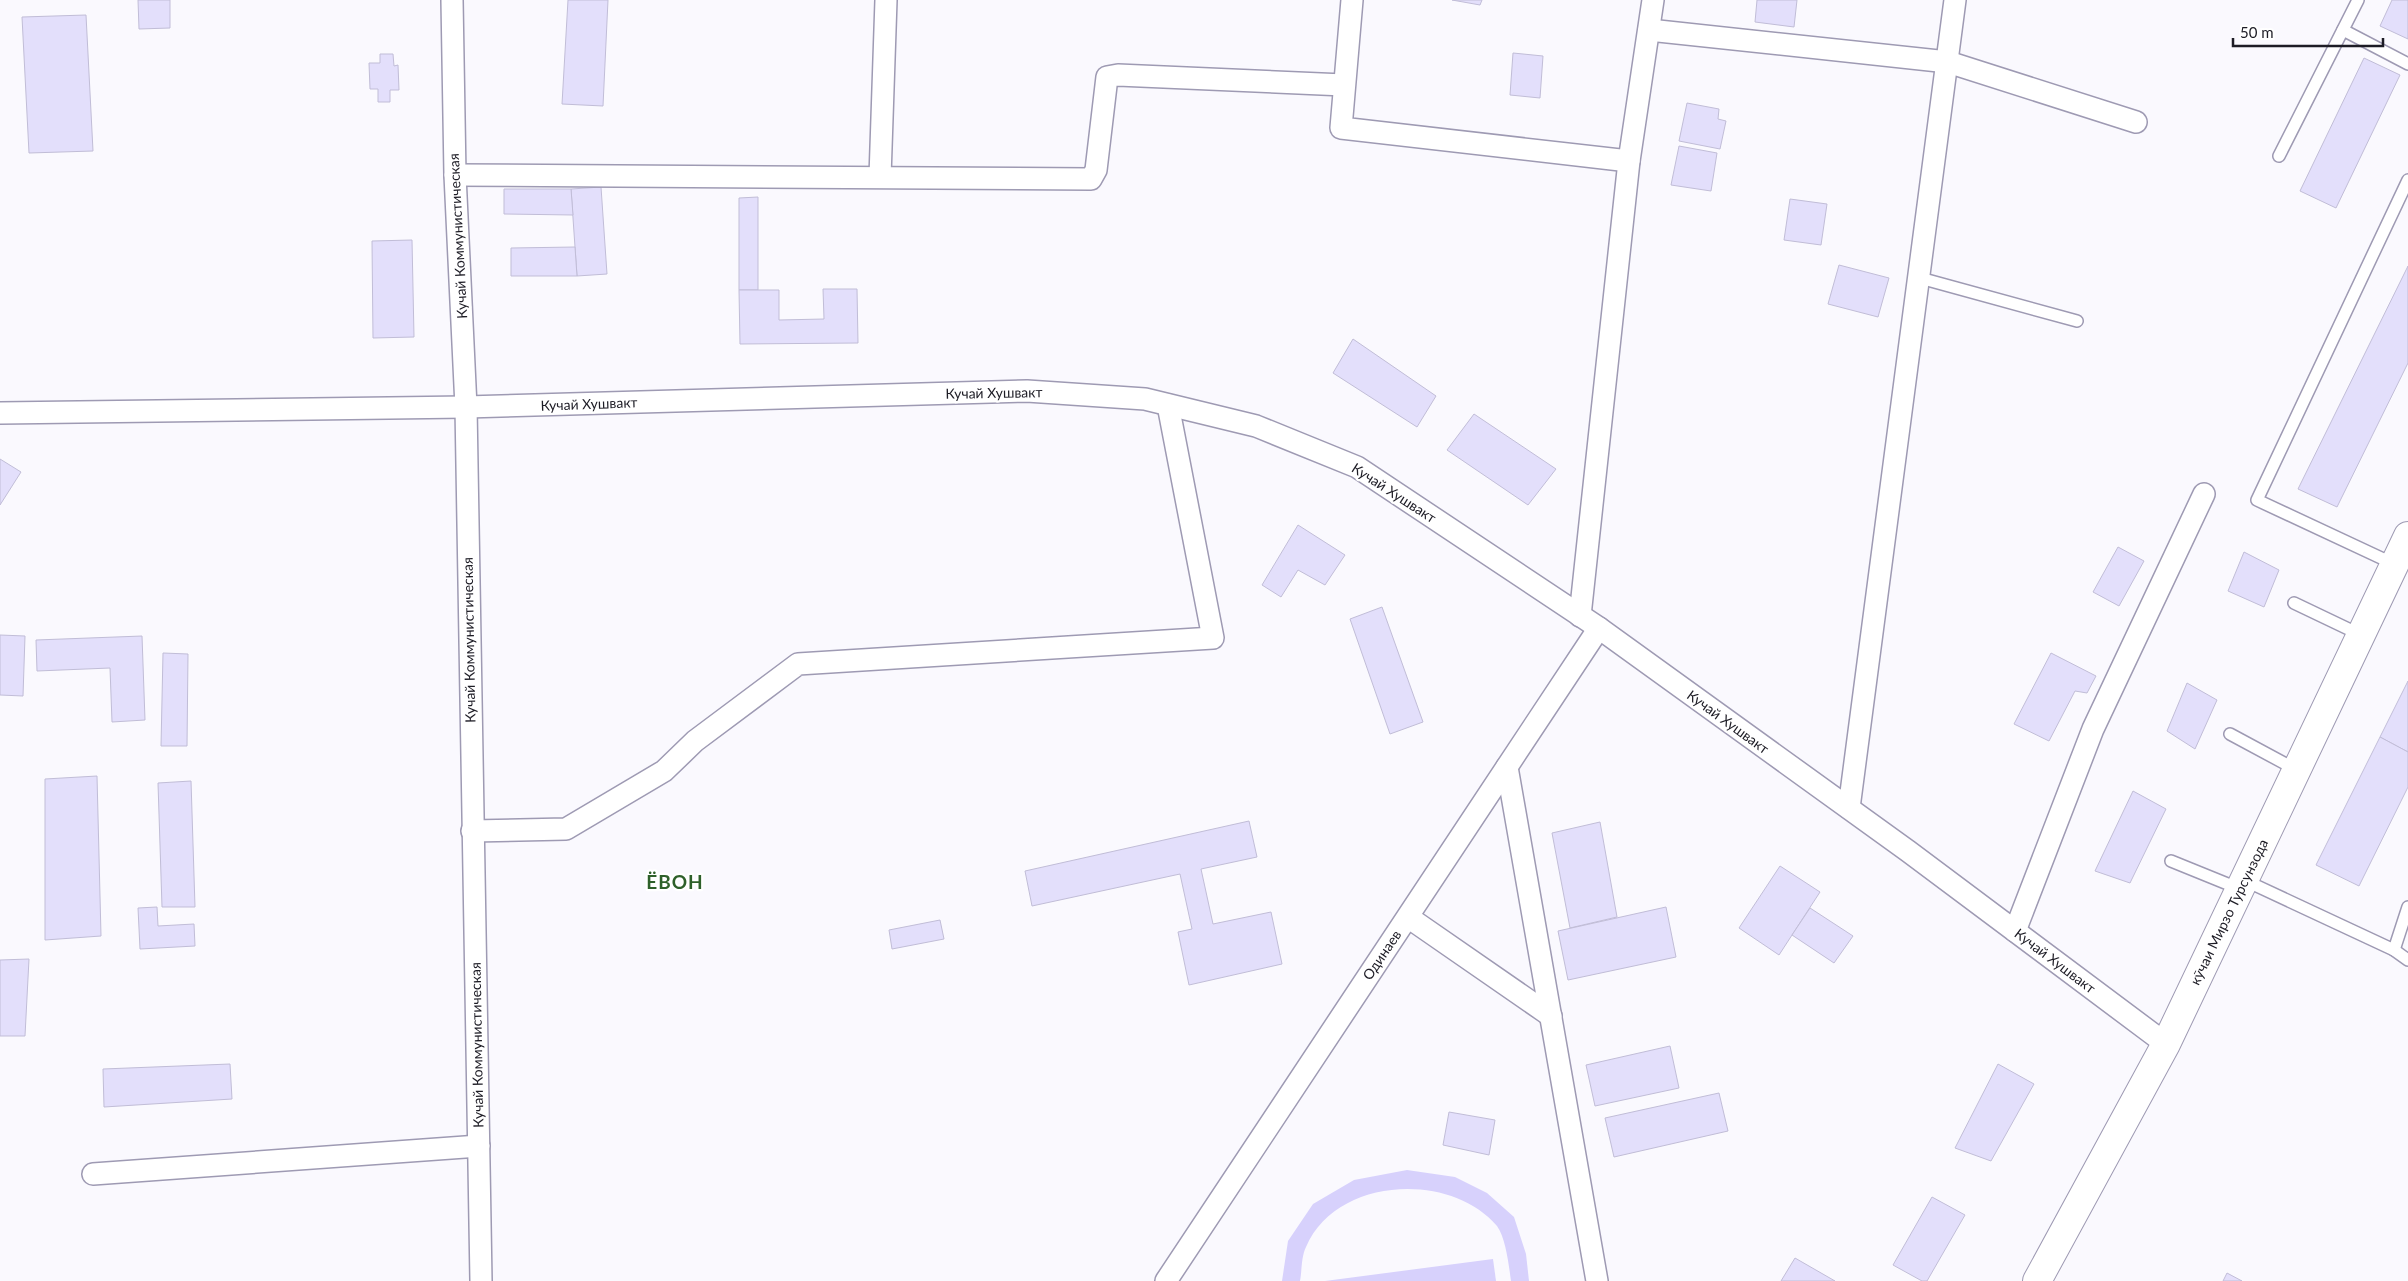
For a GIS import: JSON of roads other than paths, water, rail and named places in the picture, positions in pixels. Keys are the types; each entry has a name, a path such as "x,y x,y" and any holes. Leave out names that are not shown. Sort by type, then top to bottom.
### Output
{"street":[{"name":"Кучай Коммунистическая","path":"452,0 455,175 466,407 481,1281"},
{"path":"880,177 886,0"},
{"path":"1352,0 1341,128 1629,161"},
{"path":"1580,616 1629,161 1653,0"},
{"path":"1849,808 1955,0"},
{"path":"1650,30 1948,62 2136,122"},
{"path":"455,175 1091,179 1096,170 1107,77 1118,75 1344,85"},
{"name":"Кучай Хушвакт","path":"0,413 466,407 1027,391 1145,399 1256,426 1357,467 1599,628 1849,808 2166,1044"},
{"path":"472,832 566,828 664,771 695,741 798,664 1213,638 1168,405"},
{"path":"2015,931 2093,729 2204,494"},
{"name":"кӯчаи Мирзо Турсунзода","path":"2037,1281 2166,1044 2408,536"},
{"name":"Одинаев","path":"1166,1281 1599,628"},
{"path":"1507,767 1597,1281"},
{"path":"1408,917 1551,1016"},
{"path":"93,1174 479,1146"}],"lane":[{"path":"2279,156 2358,0"},
{"path":"2343,30 2408,64"},
{"path":"2394,564 2257,500 2408,180"},
{"path":"1920,278 2076,321"},
{"path":"2294,603 2361,635"},
{"path":"2230,734 2297,770"},
{"path":"2171,861 2242,884 2394,950 2408,960"},
{"path":"2394,950 2408,908"}],"district":[{"name":"ЁВОН","path":"675,882"}]}
